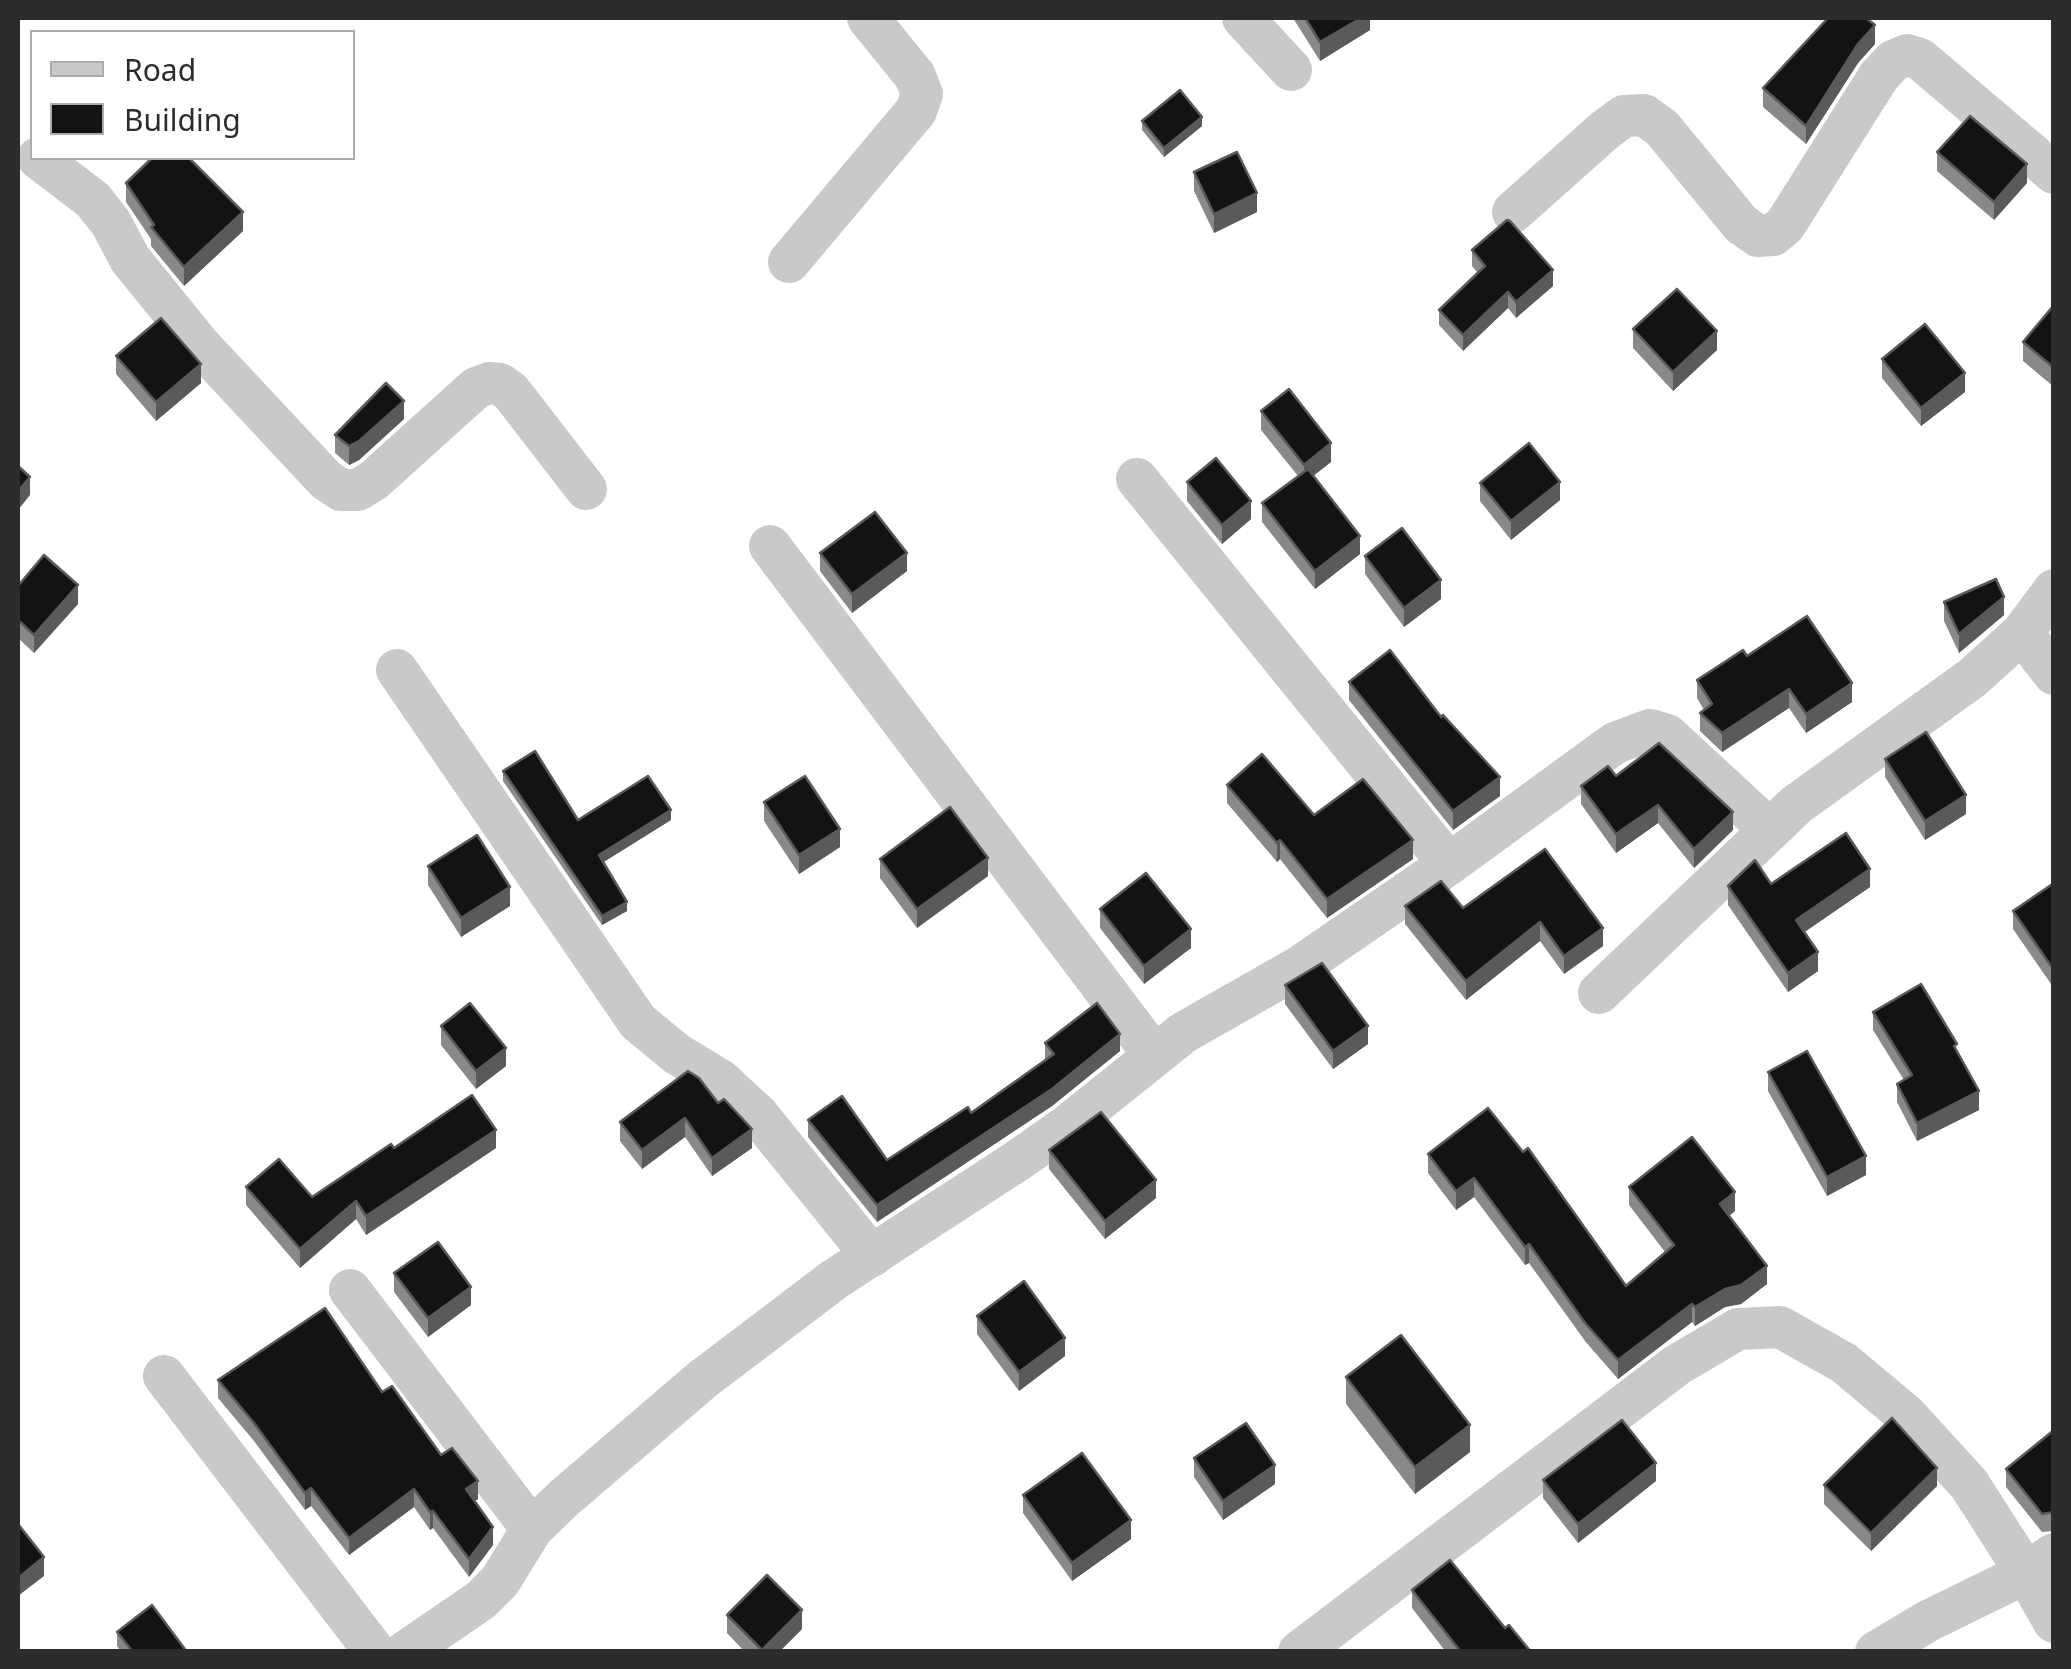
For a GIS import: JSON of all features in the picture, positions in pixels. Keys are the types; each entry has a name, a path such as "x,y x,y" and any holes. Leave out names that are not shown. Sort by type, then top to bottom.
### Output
{"street":[{"path":"788,262 916,111 922,94 915,76 868,18"},
{"path":"1243,18 1291,70"},
{"path":"1513,212 1605,130 1624,116 1644,115 1662,128 1741,224 1758,236 1773,235 1785,225 1879,76 1893,61 1907,55 1920,59 2054,173"},
{"path":"40,160 93,200 111,223 130,259 198,343 326,480 341,490 358,490 374,480 476,388 489,383 500,384 511,392 586,489"},
{"path":"1137,478 1449,864"},
{"path":"770,546 1154,1055"},
{"path":"1598,994 1796,806 1972,678 2022,633 2054,590"},
{"path":"2022,633 2054,674"},
{"path":"397,670 638,1022 677,1054 720,1080 758,1115 872,1256"},
{"path":"405,1652 481,1600 500,1581 532,1529 564,1498 703,1378 836,1278 1018,1162 1183,1032 1298,966 1449,864 1616,742 1650,730 1667,735 1770,830"},
{"path":"350,1290 532,1529"},
{"path":"1299,1652 1677,1365 1738,1329 1780,1326 1844,1363 1905,1414 2040,1564 2054,1622"},
{"path":"164,1376 374,1652"},
{"path":"1876,1652 2040,1564"}],"building":[{"path":"1305,18 1361,18 1320,42"},
{"path":"1828,18 1866,18 1875,25 1858,44 1806,126 1763,88"},
{"path":"1180,90 1202,117 1164,148 1142,121"},
{"path":"1970,116 2027,164 1994,202 1937,152"},
{"path":"1237,152 1257,193 1214,214 1194,172"},
{"path":"150,160 191,160 243,212 184,267 151,227 154,225 126,183"},
{"path":"1507,220 1553,270 1516,302 1508,292 1463,335 1439,310 1485,266 1472,250"},
{"path":"1677,289 1717,331 1673,372 1633,329"},
{"path":"2054,305 2054,368 2023,342"},
{"path":"161,318 201,364 156,402 116,356"},
{"path":"1925,324 1965,373 1921,408 1882,359"},
{"path":"386,383 404,401 349,446 335,435"},
{"path":"1289,389 1331,443 1304,465 1261,411"},
{"path":"1529,443 1560,482 1511,521 1480,483"},
{"path":"1216,458 1251,501 1222,525 1187,482"},
{"path":"18,466 30,477 18,491"},
{"path":"1308,469 1360,536 1315,571 1262,503"},
{"path":"875,512 907,553 852,594 820,553"},
{"path":"1402,528 1441,580 1404,608 1365,556"},
{"path":"44,555 78,585 34,635 18,620 18,586"},
{"path":"1996,579 2004,597 1959,634 1944,602"},
{"path":"1807,616 1852,683 1806,714 1789,689 1722,733 1700,713 1712,704 1697,680 1743,650 1747,656"},
{"path":"1390,650 1441,717 1500,777 1453,811 1349,682"},
{"path":"1926,732 1966,795 1925,821 1885,759"},
{"path":"1659,743 1733,812 1694,849 1658,805 1616,834 1581,786 1608,766 1616,776"},
{"path":"535,751 578,820 648,776 671,810 599,855 627,902 602,916 503,771"},
{"path":"1262,754 1314,815 1363,779 1413,840 1327,899 1280,840 1277,843 1227,785"},
{"path":"805,776 840,829 799,855 764,802"},
{"path":"950,807 988,858 917,909 880,859"},
{"path":"1846,833 1870,869 1796,920 1818,952 1788,973 1728,886 1755,860 1771,884"},
{"path":"477,835 510,887 461,918 428,866"},
{"path":"1545,849 1603,928 1564,956 1540,922 1466,981 1405,906 1441,881 1463,908"},
{"path":"1146,873 1191,929 1144,966 1100,909"},
{"path":"2051,885 2054,964 2051,966 2013,911"},
{"path":"1322,963 1368,1026 1333,1051 1285,985"},
{"path":"1921,984 1957,1044 1954,1046 1979,1091 1917,1123 1897,1084 1912,1075 1873,1012"},
{"path":"470,1003 506,1048 476,1071 441,1026"},
{"path":"1097,1003 1120,1034 1052,1089 877,1205 808,1120 842,1096 887,1160 968,1107 971,1113 1054,1054 1045,1043"},
{"path":"1807,1051 1866,1156 1827,1177 1768,1072"},
{"path":"688,1071 699,1078 718,1103 724,1099 752,1129 712,1158 685,1118 642,1150 620,1122"},
{"path":"472,1095 496,1130 366,1216 356,1201 300,1249 246,1187 279,1159 312,1197"},
{"path":"1488,1108 1523,1152 1528,1148 1626,1286 1674,1245 1629,1187 1692,1137 1735,1192 1720,1204 1767,1266 1741,1285 1725,1289 1695,1307 1692,1304 1618,1360 1474,1178 1456,1191 1428,1154"},
{"path":"1101,1112 1156,1180 1105,1221 1049,1150"},
{"path":"438,1242 471,1287 428,1318 394,1273"},
{"path":"1024,1281 1065,1338 1019,1372 977,1316"},
{"path":"325,1308 382,1392 392,1386 441,1455 452,1448 478,1481 466,1489 493,1527 469,1559 414,1489 349,1538 311,1488 305,1493 218,1380"},
{"path":"1401,1335 1470,1425 1415,1467 1346,1377"},
{"path":"1892,1418 1937,1468 1871,1533 1824,1485"},
{"path":"1622,1420 1656,1463 1578,1524 1543,1480"},
{"path":"1246,1423 1275,1465 1223,1501 1194,1458"},
{"path":"2054,1430 2054,1512 2042,1514 2006,1469"},
{"path":"1082,1453 1131,1520 1072,1563 1023,1495"},
{"path":"18,1524 44,1557 18,1578"},
{"path":"1450,1560 1505,1628 1509,1625 1531,1652 1461,1652 1412,1590"},
{"path":"767,1575 802,1610 762,1650 727,1615"},
{"path":"152,1605 187,1652 133,1652 117,1632"}]}
